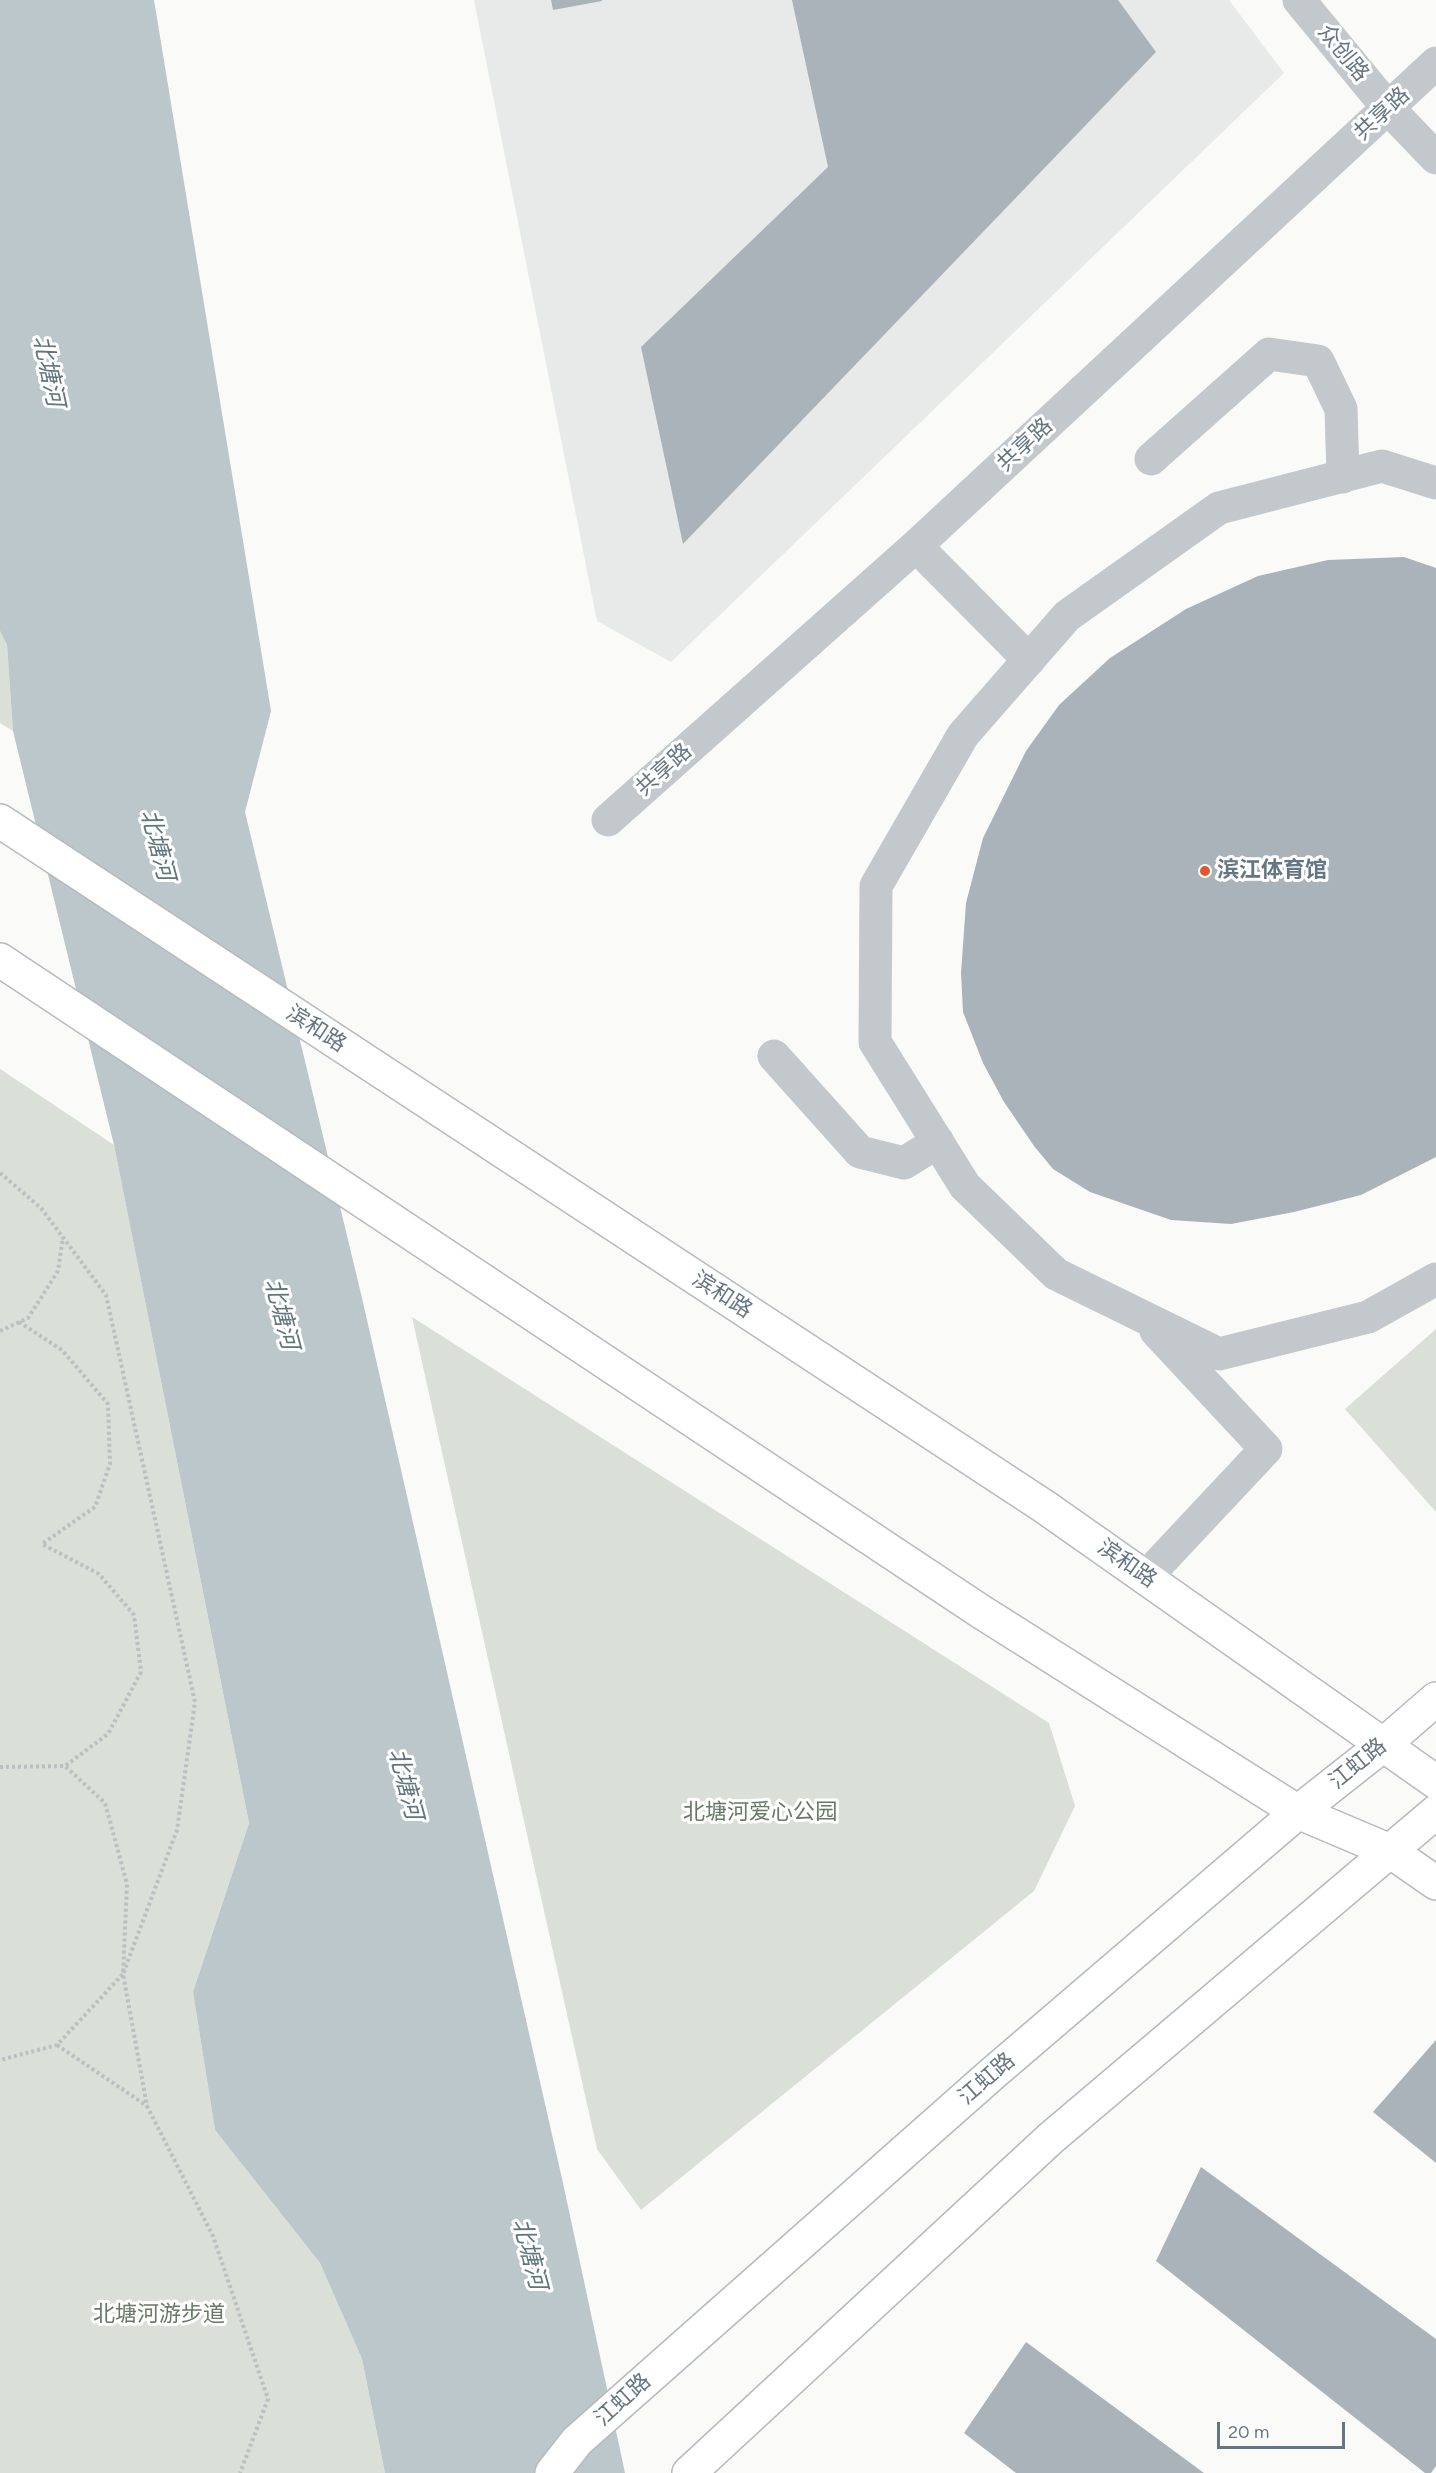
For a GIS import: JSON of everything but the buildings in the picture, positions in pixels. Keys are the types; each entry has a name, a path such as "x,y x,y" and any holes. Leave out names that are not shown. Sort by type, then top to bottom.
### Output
{"main road":[{"name":"滨和路","path":"0,821 1045,1507 1436,1782"},
{"path":"0,960 980,1611 1298,1812 1390,1851 1436,1883"},
{"name":"江虹路","path":"552,2473 577,2441 992,2074 1298,1812 1383,1745 1436,1699"},
{"path":"689,2473 1051,2138 1436,1812"}],"street":[{"name":"众创路","path":"1299,0 1388,108 1436,158"},
{"name":"共享路","path":"608,820 916,546 1436,63"},
{"path":"1151,459 1269,354 1318,361 1341,409 1343,477"},
{"path":"1436,483 1382,466 1219,508 1067,616 963,735 876,886 875,1042 965,1186 1056,1274 1219,1354 1368,1317 1436,1279"},
{"path":"916,546 1029,660"},
{"path":"774,1056 860,1152 904,1163 938,1142"},
{"path":"1141,1315 1266,1449 1146,1577"}],"path":[{"path":"0,1173 41,1208 106,1295 195,1702 177,1830 123,1974 57,2045 0,2060"},
{"path":"0,1331 28,1318 58,1271 63,1237"},
{"path":"0,1767 65,1766 108,1734 141,1672 134,1615 99,1574 42,1544 94,1506 110,1464 108,1404 62,1350 19,1322"},
{"path":"65,1766 105,1803 127,1884 123,1974 147,2106 213,2236 268,2399 240,2473"},
{"path":"57,2045 147,2106"}],"shaded area":[{"path":"474,0 1229,0 1284,73 671,662 597,621"}],"green space":[{"path":"0,631 7,645 13,731 0,723"},
{"name":"北塘河游步道","path":"0,1069 114,1145 249,1823 193,1992 215,2130 320,2263 362,2359 385,2473 0,2473"},
{"name":"北塘河爱心公园","path":"412,1317 1049,1723 1075,1806 1034,1891 641,2210 597,2149"},
{"path":"1436,1329 1436,1512 1345,1409"}],"water":[{"name":"北塘河","path":"0,0 154,0 271,711 245,812 362,1298 563,2183 625,2473 385,2473 362,2359 320,2263 215,2130 193,1992 249,1823 114,1145 13,731 7,645 0,631"}],"place":[{"name":"滨江体育馆","path":"1205,871"}]}
